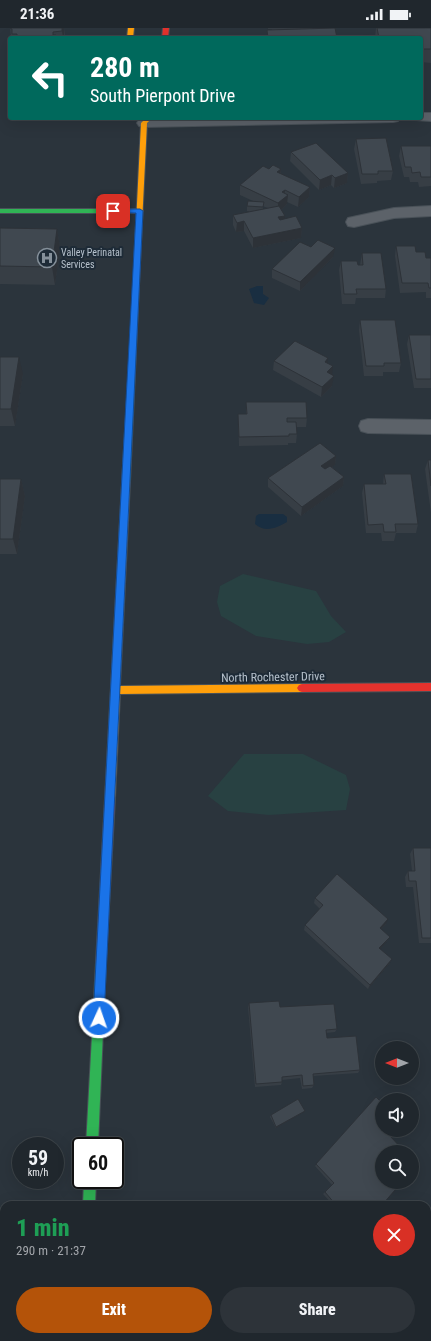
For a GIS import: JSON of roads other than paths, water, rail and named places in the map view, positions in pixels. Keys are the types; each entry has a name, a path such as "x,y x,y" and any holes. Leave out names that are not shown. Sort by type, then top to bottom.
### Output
{"main road":[{"path":"92,1137 144,120"},
{"path":"0,211 140,211"},
{"name":"North Rochester Drive","path":"115,690 431,687"},
{"path":"89,1201 90,1189"}],"street":[{"path":"354,222 394,213 431,210"},
{"path":"368,426 431,427"}],"water":[{"path":"257,286 263,286 263,294 269,298 264,305 254,303 249,289"},
{"path":"259,514 283,514 287,517 287,522 271,529 259,527 255,524 256,516"}],"place":[{"name":"Valley Perinatal Services","path":"47,258"}]}
